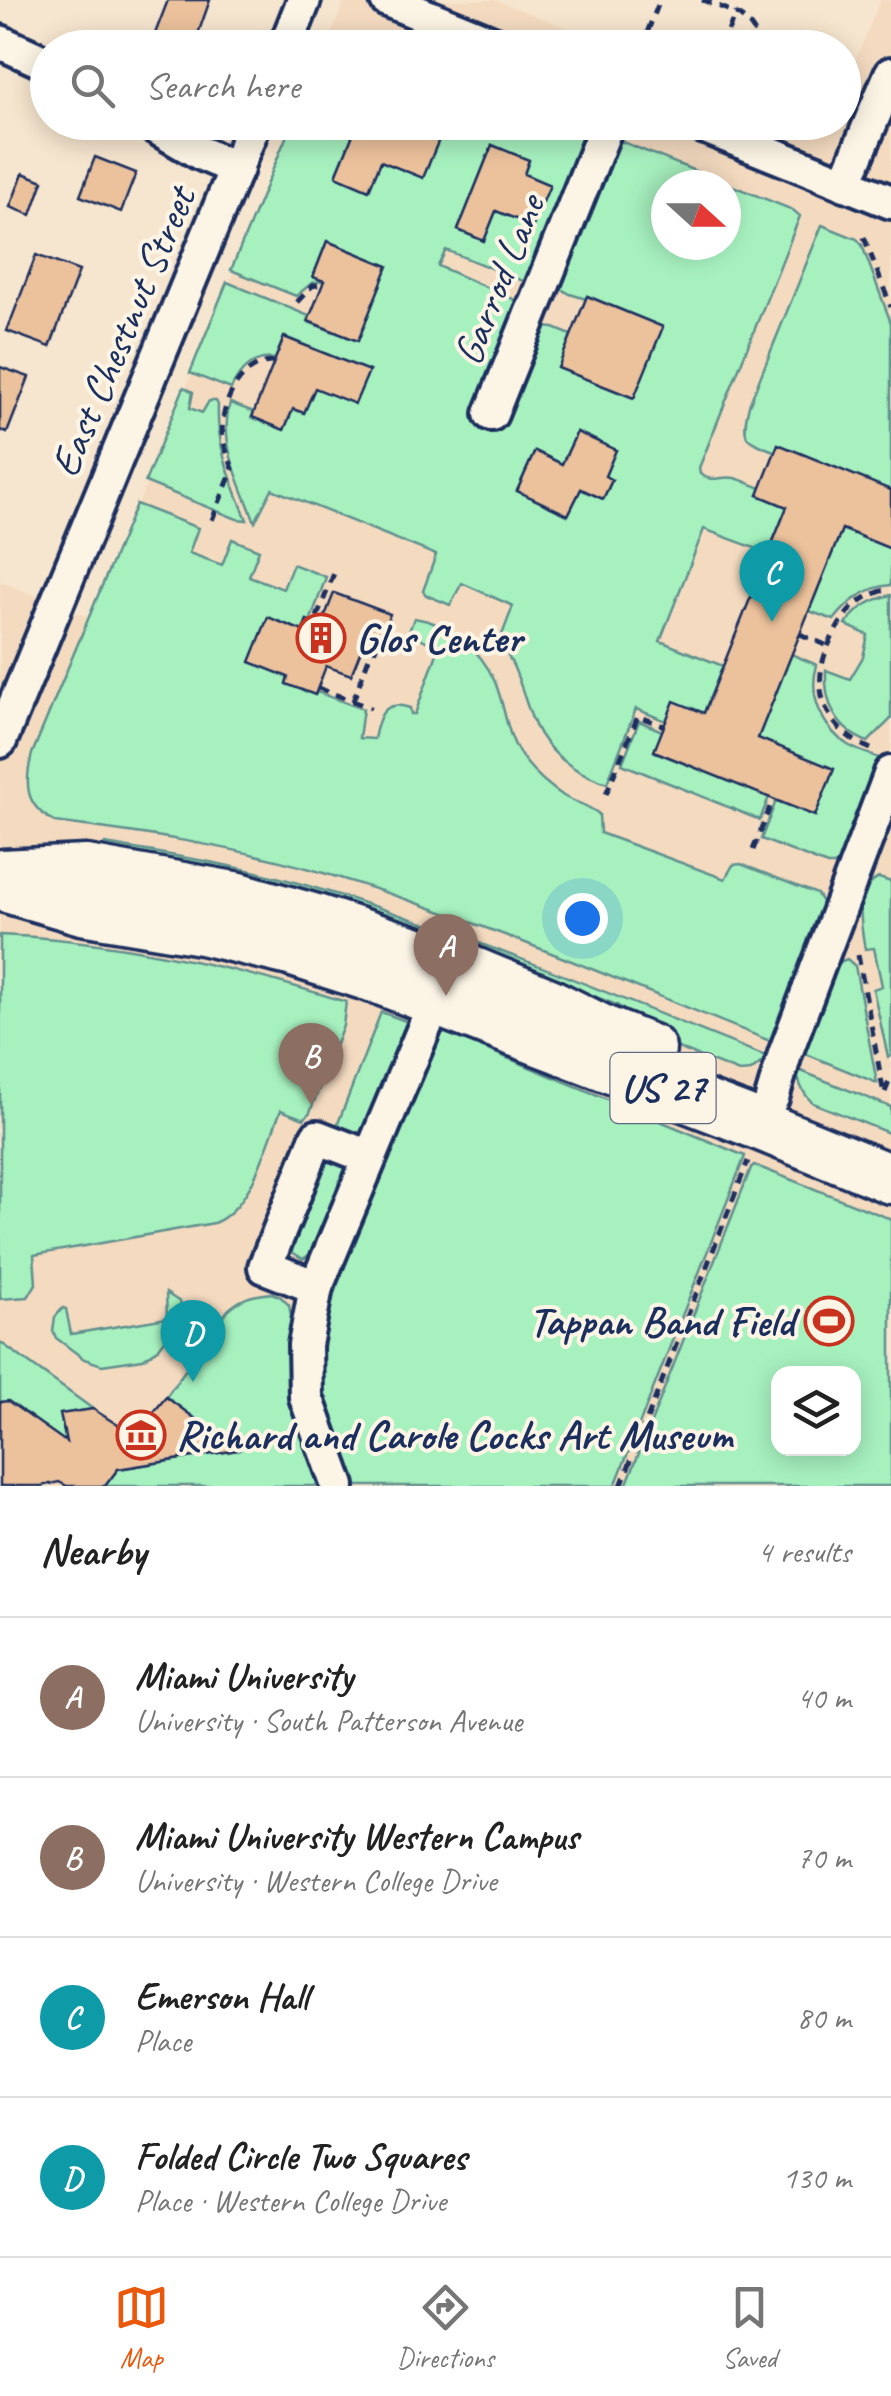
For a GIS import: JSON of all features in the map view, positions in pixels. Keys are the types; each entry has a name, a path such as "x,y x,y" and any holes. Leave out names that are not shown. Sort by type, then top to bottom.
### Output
{"highway":[{"name":"US 27","path":"0,874 86,870 220,893 316,918 443,981 761,1126 891,1179"},
{"name":"US 27","path":"0,886 82,910 202,930 290,952 548,1003 603,1030 891,1146"}],"street":[{"path":"292,30 304,0"},
{"path":"387,0 461,30"},
{"path":"0,42 30,56"},
{"path":"846,184 891,74"},
{"path":"178,140 237,168"},
{"name":"East Chestnut Street","path":"0,741 248,140"},
{"name":"Garrod Lane","path":"491,414 601,140"},
{"path":"737,140 891,202"},
{"path":"772,1098 846,895 882,761"},
{"path":"338,1486 306,1397 305,1345 316,1287 443,981"},
{"path":"316,1287 265,1267 317,1138 369,1157"}],"path":[{"path":"648,30 660,0"},
{"path":"702,0 735,13 755,30"},
{"path":"729,30 735,13"},
{"path":"864,237 891,308"},
{"path":"297,302 312,286 322,284"},
{"path":"212,520 233,469 223,438 222,416 239,380 251,368 274,362"},
{"path":"317,618 336,568"},
{"path":"882,761 837,728 820,690 821,668 840,622 854,606 891,588"},
{"path":"800,634 828,646"},
{"path":"353,701 372,648"},
{"path":"318,688 371,708"},
{"path":"606,794 638,716 664,726"},
{"path":"752,850 773,799"},
{"path":"846,895 888,1092"},
{"path":"888,1092 891,1077"},
{"path":"620,1486 751,1153"}],"shaded area":[{"path":"345,0 496,0 573,30 333,30"},
{"path":"880,0 891,0 891,1486 0,1486 0,581 91,618 288,140 861,140 861,46"}],"green space":[{"path":"285,140 351,140 336,175 369,189 381,161 423,178 439,140 587,140 528,283 446,250 438,266 520,302 541,327 571,335 559,368 633,398 662,327 558,287 618,140 693,170 651,170 651,260 741,260 741,189 800,216 699,468 700,474 709,478 735,478 761,488 758,495 787,507 768,553 704,529 660,641 723,666 704,713 666,721 636,709 607,783 595,778 561,759 544,740 531,716 514,669 499,643 513,606 462,583 450,605 426,595 423,591 436,555 272,489 255,522 229,448 230,403 284,430 293,409 304,413 315,388 368,371 285,337 275,359 248,366 231,389 190,373 227,282 357,341 388,266 327,241 313,276 324,281 312,283 296,296 231,270","holes":["492,145 529,161 496,211 484,240 458,230","577,432 616,450 605,476 612,480 604,499 581,489 568,515 517,491 535,451 562,464"]},
{"path":"822,225 857,239 862,245 891,323 891,490 770,449 747,437 749,405"},
{"path":"184,387 193,392 190,408 202,413 209,401 218,405 222,450 247,520 145,482"},
{"path":"136,504 198,528 189,553 222,565 232,539 259,550 249,576 283,589 293,564 326,577 310,622 306,621 286,683 363,709 359,738 374,739 380,717 388,708 410,708 411,714 415,714 439,648 409,632 414,618 439,625 472,649 489,670 519,752 554,789 599,814 600,833 725,879 733,865 741,864 817,894 825,907 775,1043 545,950 369,887 247,853 55,822 45,816 29,794 32,754"},
{"path":"842,529 891,549 891,585 859,596 834,620 809,611"},
{"path":"891,595 891,719 868,742 848,730 834,714 827,693 826,670 850,679 863,657 868,635 846,625 865,605"},
{"path":"791,654 817,665 816,699 831,730 848,745 879,758 884,769 841,862 834,865 761,839 776,801 815,815 758,738"},
{"path":"639,721 662,731 655,752 769,797 760,820 622,764"},
{"path":"105,844 240,868 346,897 528,962 768,1057 751,1071 739,1072 680,1049 617,1005 466,946 100,851"},
{"path":"879,878 891,882 888,1057 873,989 882,986 874,948 865,949 861,920 865,891"},
{"path":"0,935 88,943 175,957 346,1002 343,1026 310,1112 304,1119 281,1110 248,1190 227,1215 214,1223 34,1255 36,1284 28,1297 0,1299"},
{"path":"847,959 855,966 877,1083 801,1052 837,963"},
{"path":"381,1012 411,1023 313,1252 303,1259 289,1250"},
{"path":"442,1031 745,1156 615,1486 355,1486 331,1428 319,1385 318,1360 329,1289 435,1037"},
{"path":"796,1069 891,1107 891,1134 813,1103"},
{"path":"754,1165 891,1219 891,1486 626,1486 751,1168"},
{"path":"166,1293 180,1302 179,1321 158,1349 143,1359 102,1365 84,1359 56,1338 53,1331 55,1317 63,1308 71,1334 167,1318"},
{"path":"272,1293 289,1305 290,1379 323,1486 105,1486 118,1469 237,1450 166,1397 228,1310 248,1297"},
{"path":"0,1342 93,1409 61,1414 66,1442 8,1401 0,1402"}],"building":[{"path":"168,0 210,0 199,30 156,30"},
{"path":"351,140 439,140 423,178 381,161 369,190 336,176"},
{"path":"492,145 529,160 524,174 550,185 533,226 496,211 484,241 458,230"},
{"path":"95,157 136,173 121,212 80,196"},
{"path":"23,173 43,181 31,215 10,207"},
{"path":"327,241 388,266 358,341 308,321 324,281 313,277"},
{"path":"36,255 79,271 50,347 7,331"},
{"path":"587,296 663,327 634,398 558,368"},
{"path":"284,337 369,371 355,404 315,388 304,413 293,409 284,430 252,417"},
{"path":"0,367 29,377 7,433 0,430"},
{"path":"577,432 616,450 605,476 612,480 603,499 581,489 568,515 517,491 535,451 562,464"},
{"path":"778,444 891,490 891,549 842,529 758,738 834,769 815,816 654,751 674,701 704,713 723,666 787,507 758,495"},
{"name":"Glos Center","path":"334,593 390,614 376,650 363,645 351,675 326,666 315,695 286,684 288,677 250,662 268,617 303,631 307,620 321,626"},
{"name":"Richard and Carole Cocks Art Museum","path":"166,1397 238,1450 118,1469 105,1486 67,1486 59,1482 0,1486 0,1402 8,1401 66,1442 60,1414 93,1409 121,1427 145,1423"}],"place":[{"name":"Emerson Hall","path":"772,622"},
{"name":"Glos Center","path":"321,638"},
{"name":"Miami University","path":"446,996"},
{"name":"Miami University Western Campus","path":"311,1105"},
{"name":"Tappan Band Field","path":"829,1321"},
{"name":"Folded Circle Two Squares","path":"193,1382"},
{"name":"Richard and Carole Cocks Art Museum","path":"141,1435"}]}
